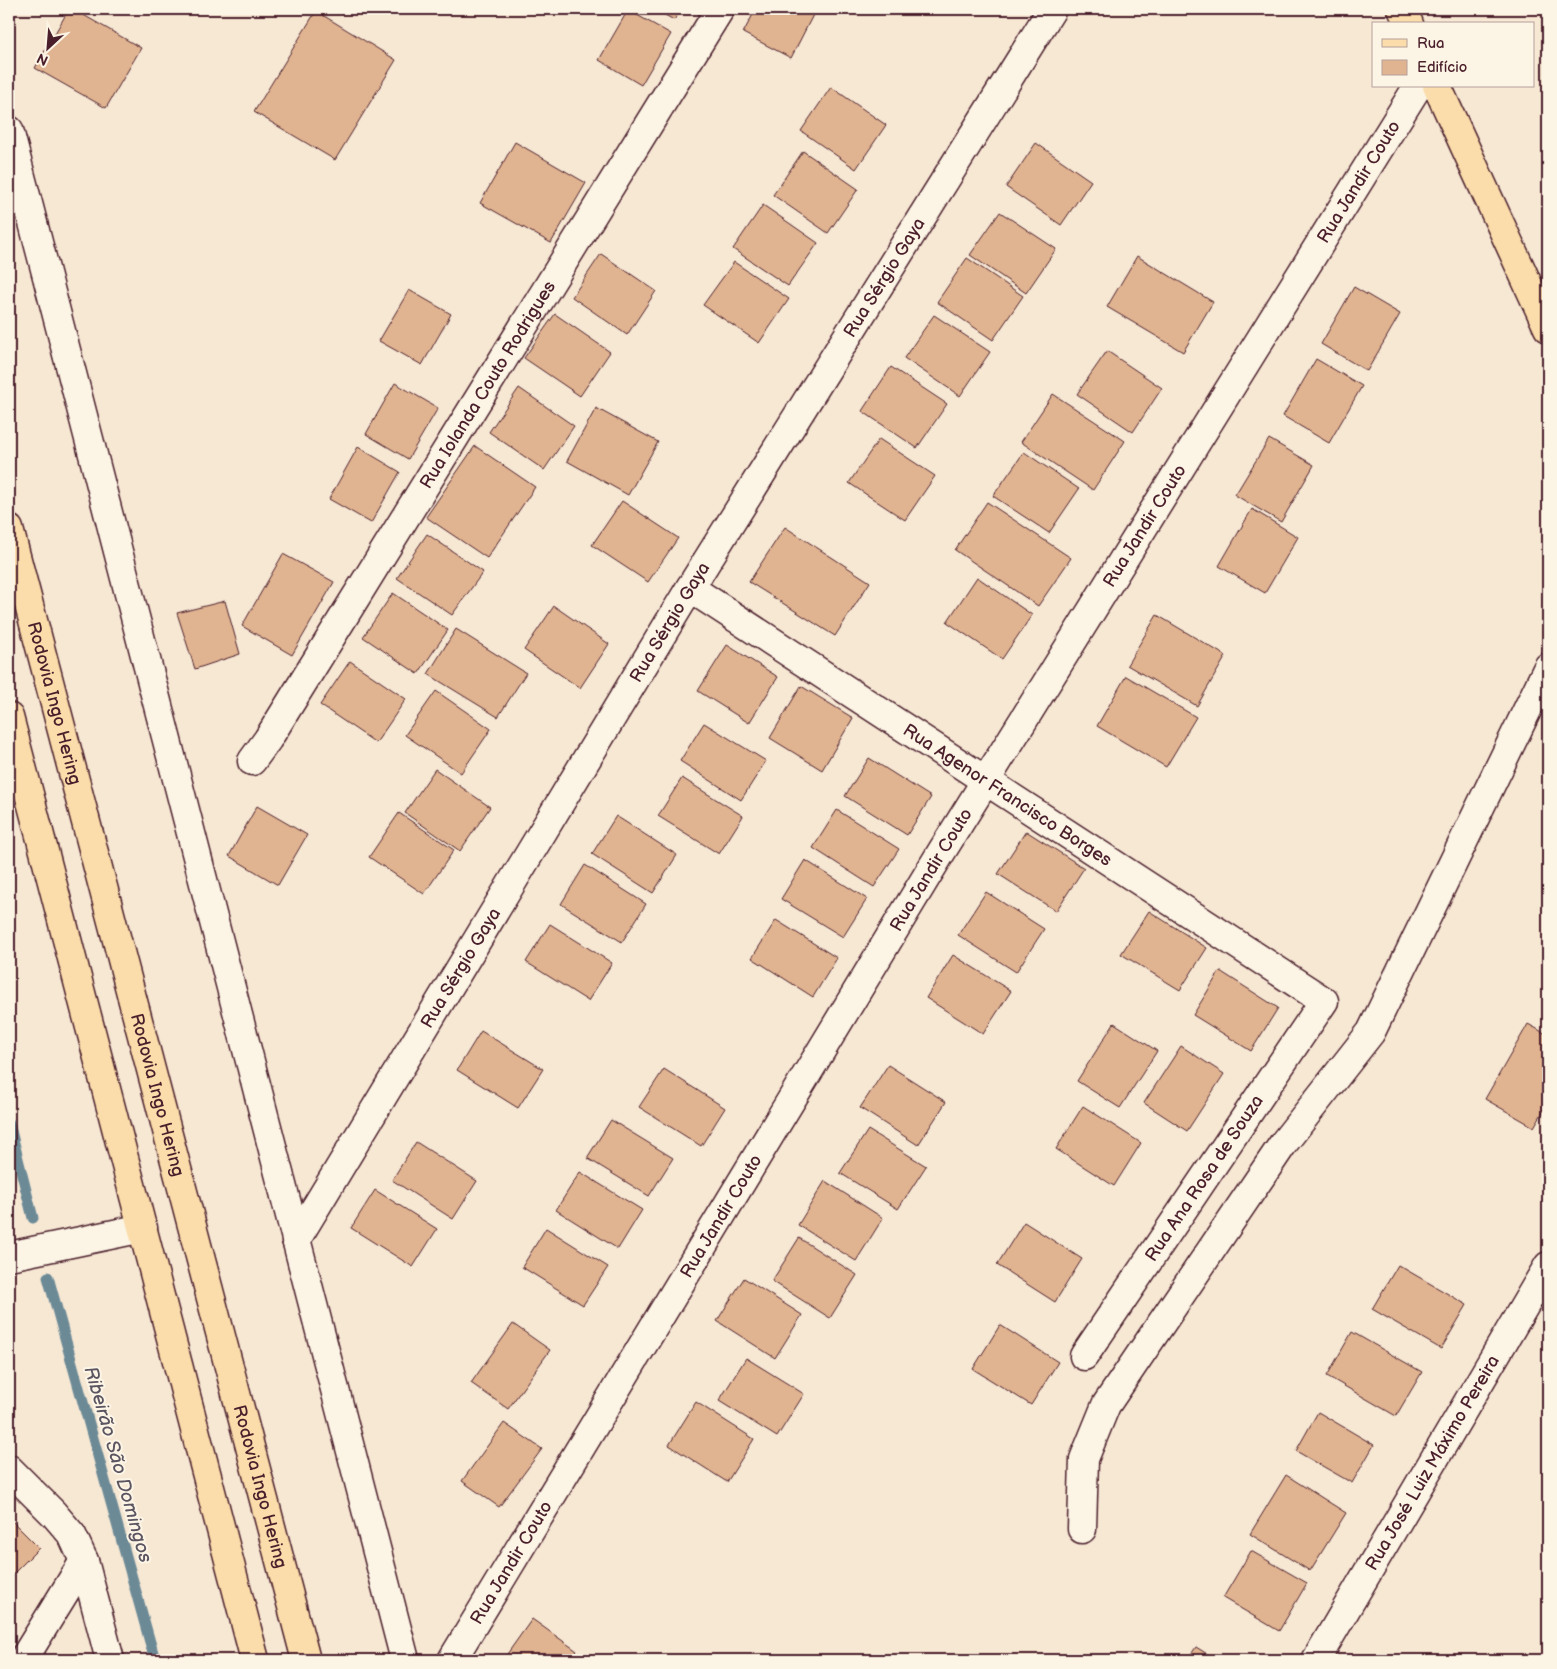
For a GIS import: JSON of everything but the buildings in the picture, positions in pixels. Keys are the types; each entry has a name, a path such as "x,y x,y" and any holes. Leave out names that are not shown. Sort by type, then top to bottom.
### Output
{"main road":[{"path":"1402,9 1408,22"},
{"path":"1438,88 1548,328"},
{"name":"Rodovia Ingo Hering","path":"9,529 306,1660"},
{"path":"9,717 256,1660"}],"street":[{"name":"Rua Iolanda Couto Rodrigues","path":"252,760 268,739 720,9"},
{"name":"Rua Sérgio Gaya","path":"296,1240 690,588 1052,9"},
{"name":"Rua Jandir Couto","path":"452,1660 986,780 1417,88"},
{"path":"9,130 405,1660"},
{"name":"Rua Agenor Francisco Borges","path":"690,588 1324,1001"},
{"path":"1082,1529 1084,1459 1106,1405 1283,1144 1371,1032 1548,667"},
{"name":"Rua Ana Rosa de Souza","path":"1084,1356 1324,1001"},
{"path":"9,1256 143,1228"},
{"name":"Rua José Luiz Máximo Pereira","path":"1316,1660 1548,1266"},
{"path":"9,1470 54,1514 72,1535 84,1561 110,1660"},
{"path":"23,1660 84,1561"}],"waterway":[{"name":"Ribeirão São Domingos","path":"9,1123 33,1218"},
{"name":"Ribeirão São Domingos","path":"48,1277 155,1660"}]}
